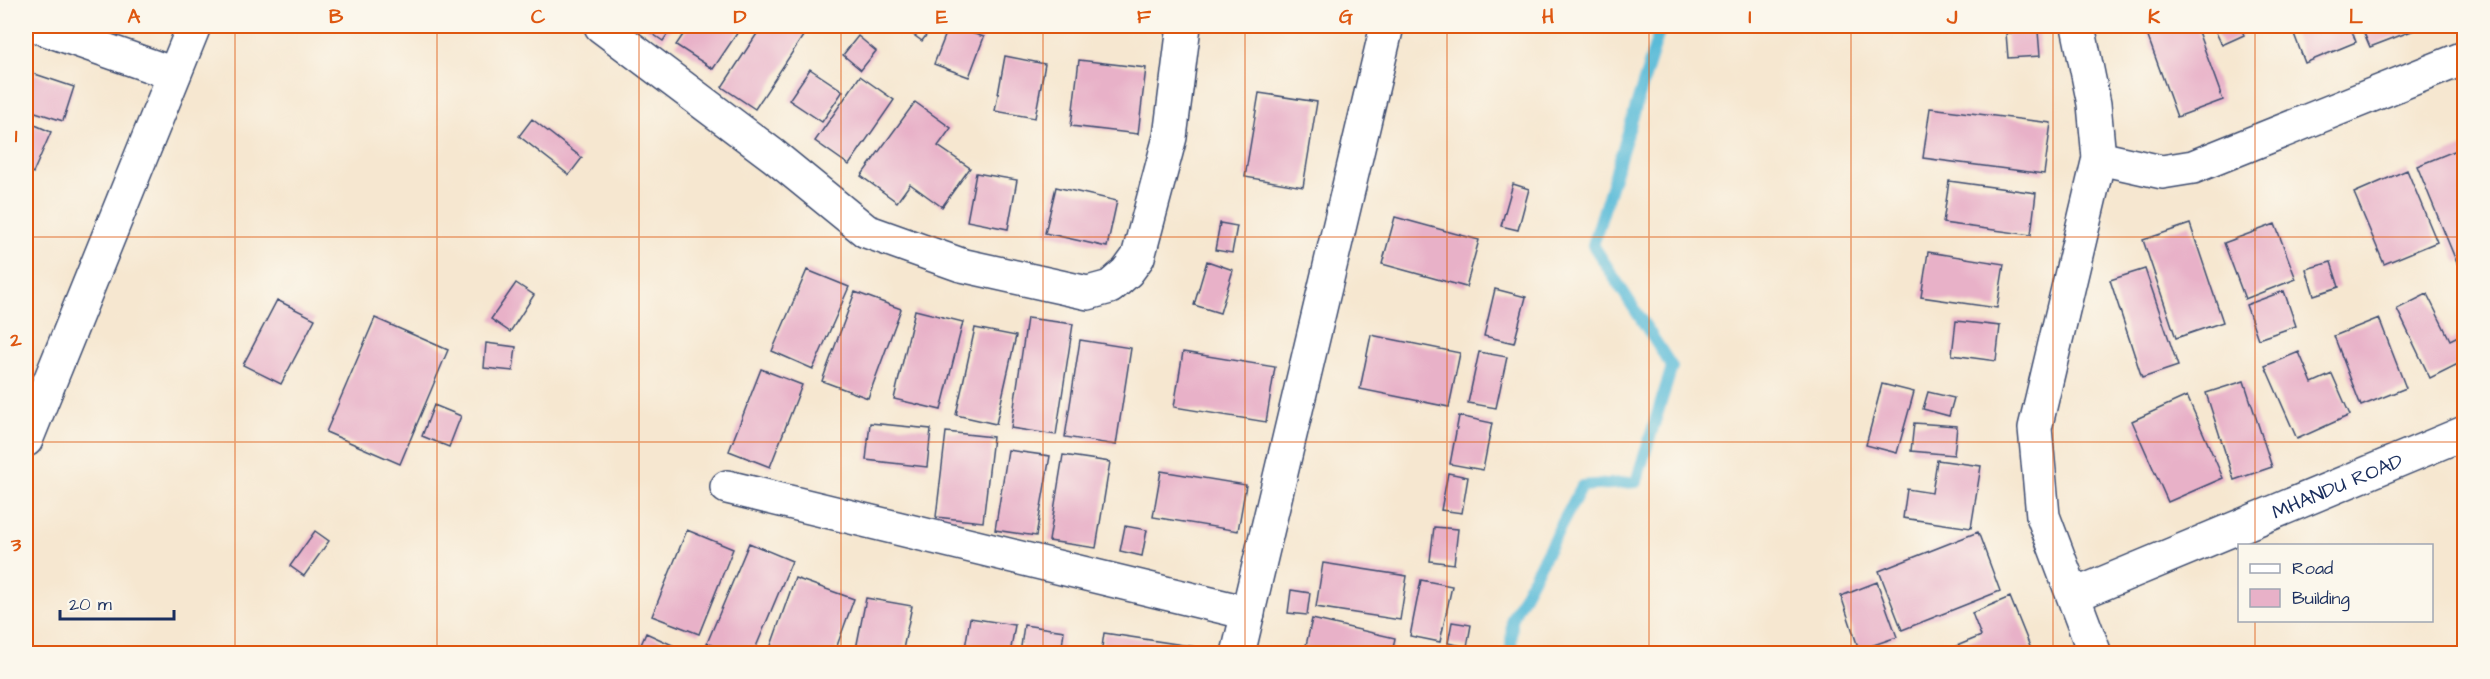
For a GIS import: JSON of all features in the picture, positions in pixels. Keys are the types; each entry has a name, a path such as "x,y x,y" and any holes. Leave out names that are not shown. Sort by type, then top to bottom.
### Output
{"street":[{"path":"37,26 174,74"},
{"path":"26,441 194,26"},
{"path":"600,26 774,156 866,231 962,265 1088,293 1110,287 1127,272 1138,257 1170,137 1184,26"},
{"path":"1238,654 1387,26"},
{"path":"2078,26 2094,104 2099,158 2035,428 2043,516 2096,654"},
{"path":"2099,158 2162,172 2193,167 2464,58"},
{"name":"MHANDU ROAD","path":"2074,595 2464,433"},
{"path":"727,487 1248,613"}],"building":[{"path":"641,26 673,26 663,41"},
{"path":"689,26 742,26 713,69 676,45"},
{"path":"762,26 793,26 805,33 755,109 722,87"},
{"path":"901,26 933,26 922,41"},
{"path":"949,26 984,37 969,77 934,64"},
{"path":"2144,26 2196,26 2223,100 2177,117"},
{"path":"2213,26 2240,26 2244,35 2222,45"},
{"path":"2291,26 2350,26 2356,42 2305,63"},
{"path":"2361,26 2416,26 2417,29 2370,47"},
{"path":"2038,31 2040,56 2008,58 2006,33"},
{"path":"858,36 876,51 861,70 843,55"},
{"path":"1005,56 1045,64 1035,118 995,111"},
{"path":"1079,60 1146,68 1138,134 1071,126"},
{"path":"810,69 843,91 822,122 789,100"},
{"path":"26,71 74,87 63,121 26,109"},
{"path":"860,76 894,100 849,165 815,141"},
{"path":"1259,93 1317,102 1303,187 1245,177"},
{"path":"915,102 951,128 938,146 970,168 942,207 910,184 897,202 861,176"},
{"path":"1930,108 2051,123 2044,174 1923,158"},
{"path":"532,119 582,158 569,175 519,136"},
{"path":"26,121 51,132 33,173 26,169"},
{"path":"2464,147 2464,260 2457,263 2417,166"},
{"path":"2407,170 2437,242 2384,264 2354,193"},
{"path":"976,173 1017,180 1008,229 967,221"},
{"path":"1949,181 2036,193 2031,235 1943,223"},
{"path":"1513,184 1529,189 1518,230 1501,226"},
{"path":"1056,187 1117,201 1107,247 1045,233"},
{"path":"1395,217 1479,240 1466,287 1382,264"},
{"path":"1220,223 1237,226 1232,253 1215,250"},
{"path":"2190,224 2223,322 2176,338 2143,240"},
{"path":"2275,224 2296,279 2245,299 2224,243"},
{"path":"1928,252 2004,264 1997,308 1921,297"},
{"path":"1207,261 1233,270 1220,313 1194,305"},
{"path":"2331,262 2339,287 2314,295 2306,269"},
{"path":"2145,269 2178,366 2142,378 2110,280"},
{"path":"807,270 849,287 813,369 772,351"},
{"path":"516,283 534,295 510,332 491,319"},
{"path":"1495,289 1526,297 1514,343 1484,336"},
{"path":"2284,291 2296,326 2258,339 2246,305"},
{"path":"855,292 901,309 868,398 822,381"},
{"path":"2427,294 2450,340 2464,333 2464,361 2430,378 2397,309"},
{"path":"277,300 315,319 281,384 243,365"},
{"path":"915,310 963,322 941,410 894,399"},
{"path":"375,318 448,350 400,464 326,432"},
{"path":"1027,318 1073,324 1056,435 1011,428"},
{"path":"2379,318 2406,388 2361,406 2334,336"},
{"path":"1956,321 2000,326 1996,361 1952,355"},
{"path":"975,328 1016,336 996,424 956,415"},
{"path":"1371,335 1460,353 1449,407 1360,389"},
{"path":"1080,340 1131,348 1116,445 1065,437"},
{"path":"486,343 516,347 513,371 484,368"},
{"path":"1183,352 1275,367 1266,422 1174,407"},
{"path":"1479,352 1507,357 1496,408 1468,403"},
{"path":"2299,352 2312,383 2332,374 2350,415 2297,439 2265,366"},
{"path":"761,369 802,385 770,467 729,451"},
{"path":"2244,381 2272,467 2234,480 2206,393"},
{"path":"1882,384 1914,392 1897,453 1866,445"},
{"path":"1928,392 1954,398 1949,416 1923,409"},
{"path":"2187,396 2223,478 2168,502 2132,421"},
{"path":"434,405 461,416 449,447 422,436"},
{"path":"1459,416 1492,423 1483,470 1450,464"},
{"path":"870,423 931,429 927,467 866,460"},
{"path":"1914,423 1957,426 1954,455 1911,451"},
{"path":"946,432 993,437 983,522 936,517"},
{"path":"1008,450 1050,456 1036,536 995,530"},
{"path":"1063,455 1110,462 1096,548 1049,541"},
{"path":"1937,460 1981,466 1971,528 1903,518 1907,489 1932,493"},
{"path":"1161,471 1246,485 1238,531 1153,517"},
{"path":"1448,473 1468,477 1462,513 1441,510"},
{"path":"1125,526 1147,530 1142,556 1120,551"},
{"path":"1434,527 1458,529 1454,564 1430,561"},
{"path":"687,530 733,549 699,634 652,616"},
{"path":"315,531 329,541 304,576 290,566"},
{"path":"1978,532 2000,591 1902,630 1879,571"},
{"path":"749,543 792,561 753,654 733,654 707,643"},
{"path":"1323,563 1407,576 1400,620 1316,607"},
{"path":"795,578 854,599 834,654 768,654"},
{"path":"1421,580 1452,586 1440,642 1410,636"},
{"path":"1877,582 1897,637 1859,650 1841,596"},
{"path":"1291,590 1310,593 1307,615 1288,613"},
{"path":"2010,597 2033,654 1948,654 1947,650 1981,636 1972,613"},
{"path":"866,598 912,606 902,654 855,654"},
{"path":"970,618 1015,625 1010,654 964,654"},
{"path":"1312,619 1395,638 1392,654 1304,654"},
{"path":"1452,622 1471,625 1467,647 1448,643"},
{"path":"1024,625 1064,631 1061,654 1020,654"},
{"path":"646,633 692,654 637,654"},
{"path":"1104,633 1196,647 1195,654 1101,654"}],"waterway":[{"path":"1511,654 1512,618 1582,486 1636,482 1672,367 1593,245 1661,26"}]}
